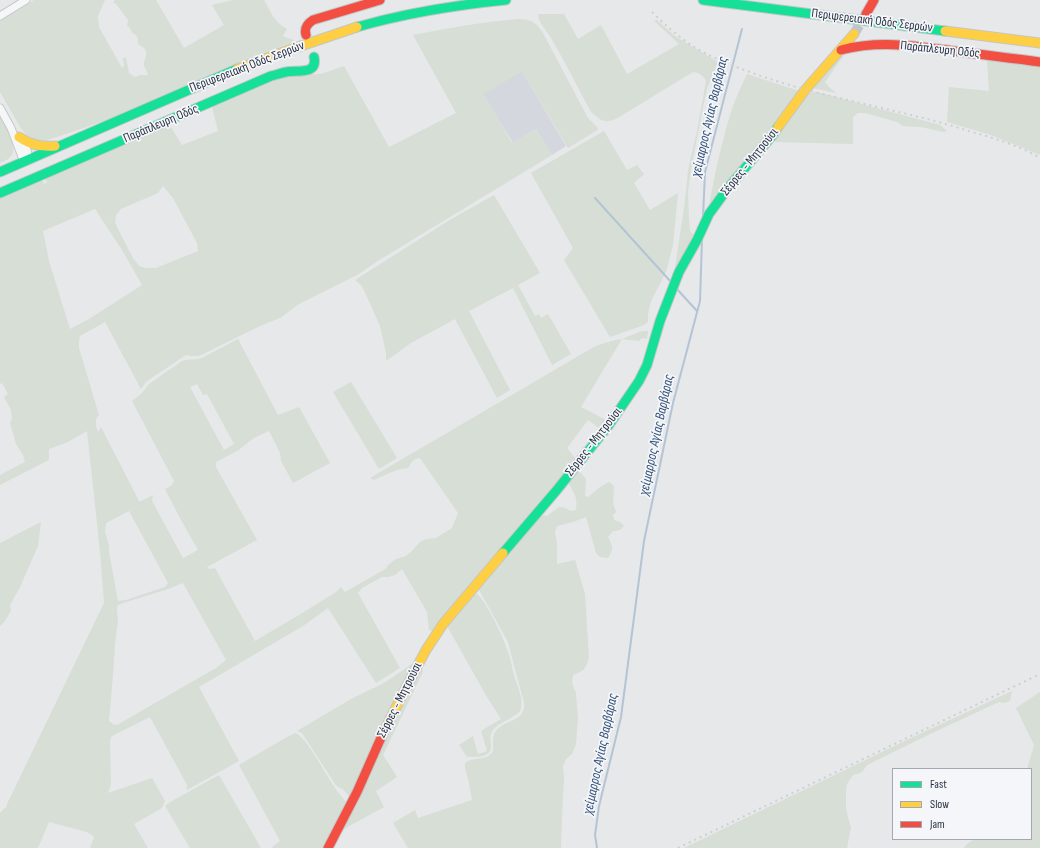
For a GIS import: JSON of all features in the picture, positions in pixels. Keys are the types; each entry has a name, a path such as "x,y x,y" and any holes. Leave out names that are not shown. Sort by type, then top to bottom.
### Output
{"street":[{"path":"0,16 26,0"},
{"path":"306,35 305,27 313,20 380,0"},
{"name":"Περιφερειακή Οδός Σερρών","path":"0,172 264,58 358,26 409,14 506,0"},
{"name":"Περιφερειακή Οδός Σερρών","path":"703,0 1040,43"},
{"path":"866,14 874,0"},
{"name":"Σέρρες - Μητρούσι","path":"328,848 340,828 401,698 430,643 443,624 517,537 609,425 624,404 639,381 647,365 660,320 669,296 679,272 697,240 709,214 728,188 772,136 805,90 854,34"},
{"name":"Παράπλευρη Οδός","path":"841,50 849,47 871,44 897,45 1040,62"},
{"name":"Παράπλευρη Οδός","path":"0,193 271,76 311,69 315,63 314,56"},
{"path":"0,108 26,160"},
{"path":"11,128 30,144 36,146 61,145"},
{"path":"19,136 27,150 26,160"}],"shaded area":[{"path":"34,0 105,0 98,16 99,27 122,68 124,66 124,57 126,58 129,73 135,77 140,75 148,75 144,64 146,51 144,47 139,44 136,35 132,33 130,28 127,26 128,20 113,2 115,0 156,0 184,48 224,25 212,5 233,0 264,0 276,20 287,29 283,36 296,41 252,57 113,118 45,141 34,140 20,127 0,92 0,20"},
{"path":"538,14 564,14 578,39 601,25 627,74 679,44 654,21 657,20 675,36 718,62 707,88 692,163 688,192 690,231 695,236 664,296 675,268 688,170 706,81 704,77 693,72 616,119 608,121 602,120 591,112 556,47 541,23"},
{"path":"506,20 527,20 533,22 538,27 543,33 588,118 598,129 568,148 522,71 484,94 512,143 536,129 552,155 376,262 359,274 299,304 280,318 260,326 199,356 186,355 150,379 141,389 105,322 80,336 79,348 99,415 96,419 98,432 101,427 139,501 153,495 152,501 183,558 198,550 165,489 171,486 174,481 132,401 141,394 149,384 182,361 202,358 238,339 278,415 299,407 330,463 293,483 281,461 280,453 269,431 254,438 237,451 216,462 216,467 257,540 207,567 209,569 215,568 255,641 336,592 341,587 345,592 387,568 387,566 396,559 406,556 420,542 426,539 436,538 452,528 458,513 420,458 417,458 411,462 408,468 395,471 374,480 370,478 601,344 622,339 581,407 606,420 627,394 650,348 639,378 621,405 591,442 590,441 599,428 588,420 567,448 575,458 583,447 585,449 508,545 435,632 429,630 427,612 402,569 395,575 382,577 362,588 358,593 400,668 376,683 328,608 303,626 199,687 239,761 187,790 187,785 150,717 111,737 111,784 108,793 152,778 165,801 162,808 134,824 148,848 90,848 94,837 92,835 87,832 49,822 38,848 0,848 0,813 7,806 104,603 87,431 68,442 49,449 49,460 0,485 0,475 25,462 23,455 16,444 10,423 12,419 11,410 4,397 8,394 2,383 0,384 0,197 38,180 42,180 44,184 47,183 45,178 169,124 182,145 218,131 212,107 213,105 276,78 287,75 321,74 344,66 389,147 456,113 413,35","holes":["163,186 173,198 197,243 198,251 156,268 146,268 139,266 133,258 115,222 116,215 121,209 158,193","95,209 122,250 142,285 89,319 70,329 49,261 43,231","197,384 203,395 207,394 234,444 224,450 190,387","129,511 168,583 165,587 126,600 118,601 105,531 106,523","183,583 226,660 216,668 117,725 109,721 118,621 117,606"]},
{"path":"847,51 825,82 836,93 812,88 838,57"},
{"path":"987,59 1040,66 1040,155 991,135 947,122 949,87 989,91"},
{"path":"522,71 566,146 552,155 536,129 513,143 483,94"},
{"path":"747,74 799,91 764,141 708,212 725,132 733,106"},
{"path":"817,92 940,125 947,131 943,132 921,127 903,126 897,122 865,113 858,113 853,117 853,144 775,142 777,135 808,93"},
{"path":"0,115 13,144 13,153 6,160 0,163"},
{"path":"604,131 627,170 637,165 644,174 634,183 650,210 678,193 673,245 666,272 651,301 648,322 644,325 610,337 564,260 573,248 531,173"},
{"path":"494,195 540,273 518,285 535,316 539,314 541,318 548,314 571,354 552,365 513,288 469,311 510,390 497,398 455,319 411,343 386,361 386,353 380,326 362,286 355,280 448,221"},
{"path":"642,331 648,331 647,339 642,338 639,341 622,339"},
{"path":"651,331 652,334 651,342 651,340 649,340"},
{"path":"351,382 397,458 379,469 333,392"},
{"path":"578,470 586,479 585,496 588,497 609,482 614,486 613,503 616,512 613,515 614,520 620,522 624,526 619,530 613,531 608,537 612,548 608,558 600,557 596,553 586,517 557,526 555,532 557,543 557,564 575,560 585,594 589,657 584,669 573,675 572,683 576,693 578,718 576,744 572,754 566,759 563,766 564,780 561,848 408,848 393,823 415,810 418,818 472,800 465,763 471,760 485,758 491,754 493,749 493,737 496,731 503,725 516,719 522,713 524,703 508,642 478,588 540,515 547,516 559,507 566,508 570,511 576,510 576,498 568,482"},
{"path":"41,522 38,546 20,587 10,605 11,611 0,626 0,543"},
{"path":"476,593 485,603 503,638 520,695 521,709 514,716 498,725 493,730 490,739 491,749 486,755 467,757 459,745 473,736 478,754 487,751 481,731 501,719 447,626"},
{"path":"412,664 350,798 343,789 335,784 302,733 297,731 351,699 384,683"},
{"path":"421,668 423,672 383,755 397,777 376,791 384,807 344,829 376,757"},
{"path":"1012,691 1010,701 1004,703 999,702 926,736 867,765 862,772 853,775 847,784 846,791 846,808 851,827 847,848 684,848 909,739"},
{"path":"1040,692 1040,848 964,848 973,840 1032,840 1032,768 1027,768 1034,745 1016,708"},
{"path":"295,733 307,744 341,796 348,803 325,848 271,848 280,841 239,765"},
{"path":"219,775 261,848 190,848 165,806"}],"waterway":[{"name":"χείμαρρος Αγίας Βαρβάρας","path":"703,217 705,172 742,29"},
{"path":"595,198 671,282"},
{"name":"χείμαρρος Αγίας Βαρβάρας","path":"597,848 595,835 599,806 621,717 644,541 673,403 700,301 702,239"},
{"path":"676,288 697,311"}],"tunnel":[{"path":"854,34 866,14"}],"railway":[{"path":"652,12 672,31 694,47 717,59 742,69 810,91 917,116 987,136 1032,153 1040,158"},
{"path":"678,848 1040,674"}],"traffic: fast":[{"path":"357,27 431,10 506,0"},
{"path":"703,0 945,31"},
{"path":"0,193 271,76 286,72 310,69 313,67 314,57"},
{"path":"0,172 237,69"},
{"path":"503,553 556,491 609,425 639,381 647,365 660,321 679,272 697,240 709,214 728,188 778,127"}],"traffic: slow":[{"path":"237,69 357,27"},
{"path":"945,31 1040,43"},
{"path":"778,127 805,90 854,34"},
{"path":"19,137 36,145 55,146"},
{"path":"384,731 426,650 443,624 503,553"}],"traffic: jam":[{"path":"306,35 306,26 313,20 380,0"},
{"path":"866,14 874,0"},
{"path":"841,50 869,45 898,45 926,47 1040,62"},
{"path":"328,848 357,792 384,731"}]}
